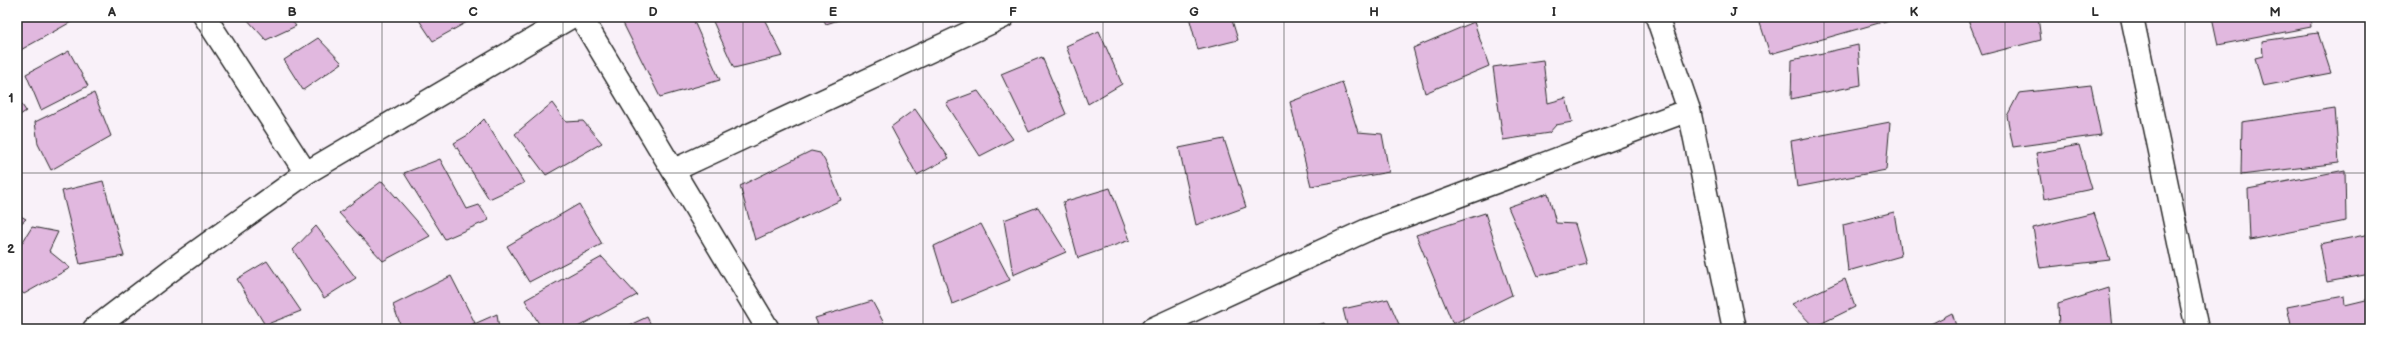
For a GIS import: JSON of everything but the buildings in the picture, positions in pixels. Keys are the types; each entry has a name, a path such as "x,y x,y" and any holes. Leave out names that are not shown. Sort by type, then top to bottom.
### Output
{"street":[{"path":"205,17 306,174"},
{"path":"94,329 174,268 306,174 571,17"},
{"path":"581,17 768,329"},
{"path":"674,170 1003,17"},
{"path":"1657,17 1689,110 1734,329"},
{"path":"2132,17 2197,329"},
{"path":"1152,329 1367,230 1689,110"}]}
